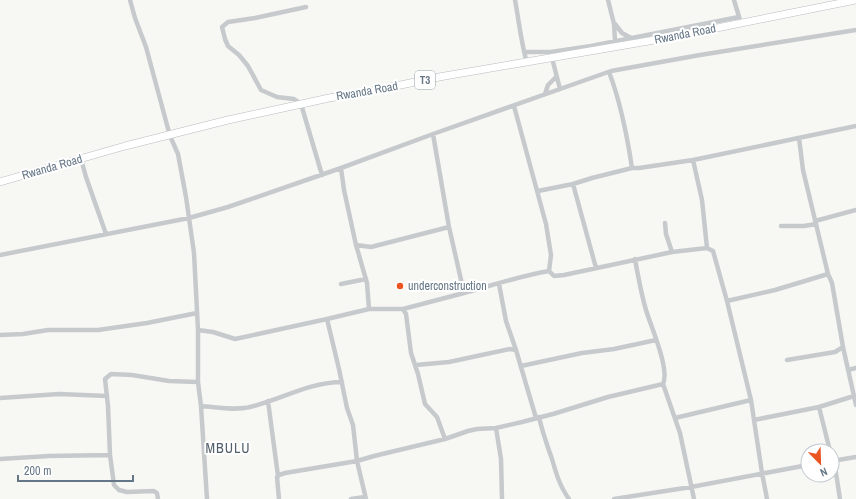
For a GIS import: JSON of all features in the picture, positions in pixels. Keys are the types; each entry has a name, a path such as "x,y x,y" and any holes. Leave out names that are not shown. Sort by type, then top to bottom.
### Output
{"highway":[{"name":"Rwanda Road","path":"0,182 81,158 228,120 300,104 439,77 527,63 740,20 856,0"}],"street":[{"path":"130,0 146,47 170,136 178,154 189,218 194,253 198,330 198,382 207,499"},
{"path":"515,0 527,63"},
{"path":"608,0 614,22 615,41"},
{"path":"524,52 557,51 740,20 734,0"},
{"path":"306,8 228,22 222,27 224,39 228,46 248,66 261,90 277,97 294,99 300,104 322,175"},
{"path":"614,22 622,33 631,38"},
{"path":"0,255 189,218 228,207 322,175 609,72 700,55 856,30"},
{"path":"552,58 560,89"},
{"path":"609,72 625,128 632,168"},
{"path":"545,94 548,85 556,77"},
{"path":"514,106 538,191 549,240 551,255 550,271 554,276 672,252 707,248 713,251 727,300 751,400 767,499"},
{"path":"538,191 574,184 632,168 693,160 856,126"},
{"path":"433,134 449,227 464,293"},
{"path":"798,138 815,222 833,291 843,347 856,405"},
{"path":"81,158 106,234"},
{"path":"693,160 702,200 707,248"},
{"path":"341,168 344,190 356,245 366,279 369,309"},
{"path":"574,184 596,268"},
{"path":"781,226 804,226 856,210"},
{"path":"664,223 672,252"},
{"path":"356,245 372,247 449,227"},
{"path":"635,259 643,298 663,365 665,379 663,384 682,440 694,499"},
{"path":"198,330 213,332 235,339 369,309 403,309 499,284 517,277 550,271"},
{"path":"727,300 775,290 828,274"},
{"path":"342,284 366,279"},
{"path":"499,284 506,321 537,417 555,472 564,492 569,499"},
{"path":"403,309 406,314 411,353 416,365 425,404 437,417 445,439"},
{"path":"0,335 23,334 48,330 98,330 197,314"},
{"path":"326,319 347,408 353,425 357,461 366,498 351,499"},
{"path":"521,366 582,353 614,349 656,340"},
{"path":"788,360 835,352 843,347"},
{"path":"416,365 449,362 510,349 516,350"},
{"path":"848,370 856,368"},
{"path":"158,499 157,493 154,491 127,492 117,489 114,485 110,455 105,379 110,374 132,375 169,381 198,382"},
{"path":"201,406 237,409 250,407 331,382 342,382"},
{"path":"278,476 285,473 357,461 445,439 477,429 496,428 553,414 608,397 663,384"},
{"path":"0,398 59,394 107,396"},
{"path":"754,420 819,406 854,396"},
{"path":"675,418 751,400"},
{"path":"268,401 278,476 279,499"},
{"path":"819,406 828,443"},
{"path":"496,428 501,459 502,499"},
{"path":"0,459 49,456 110,455"},
{"path":"840,459 856,457"},
{"path":"614,499 691,487 800,466"},
{"path":"837,483 840,499"}],"place":[{"name":"underconstruction","path":"400,286"}],"district":[{"name":"MBULU","path":"228,448"}]}
